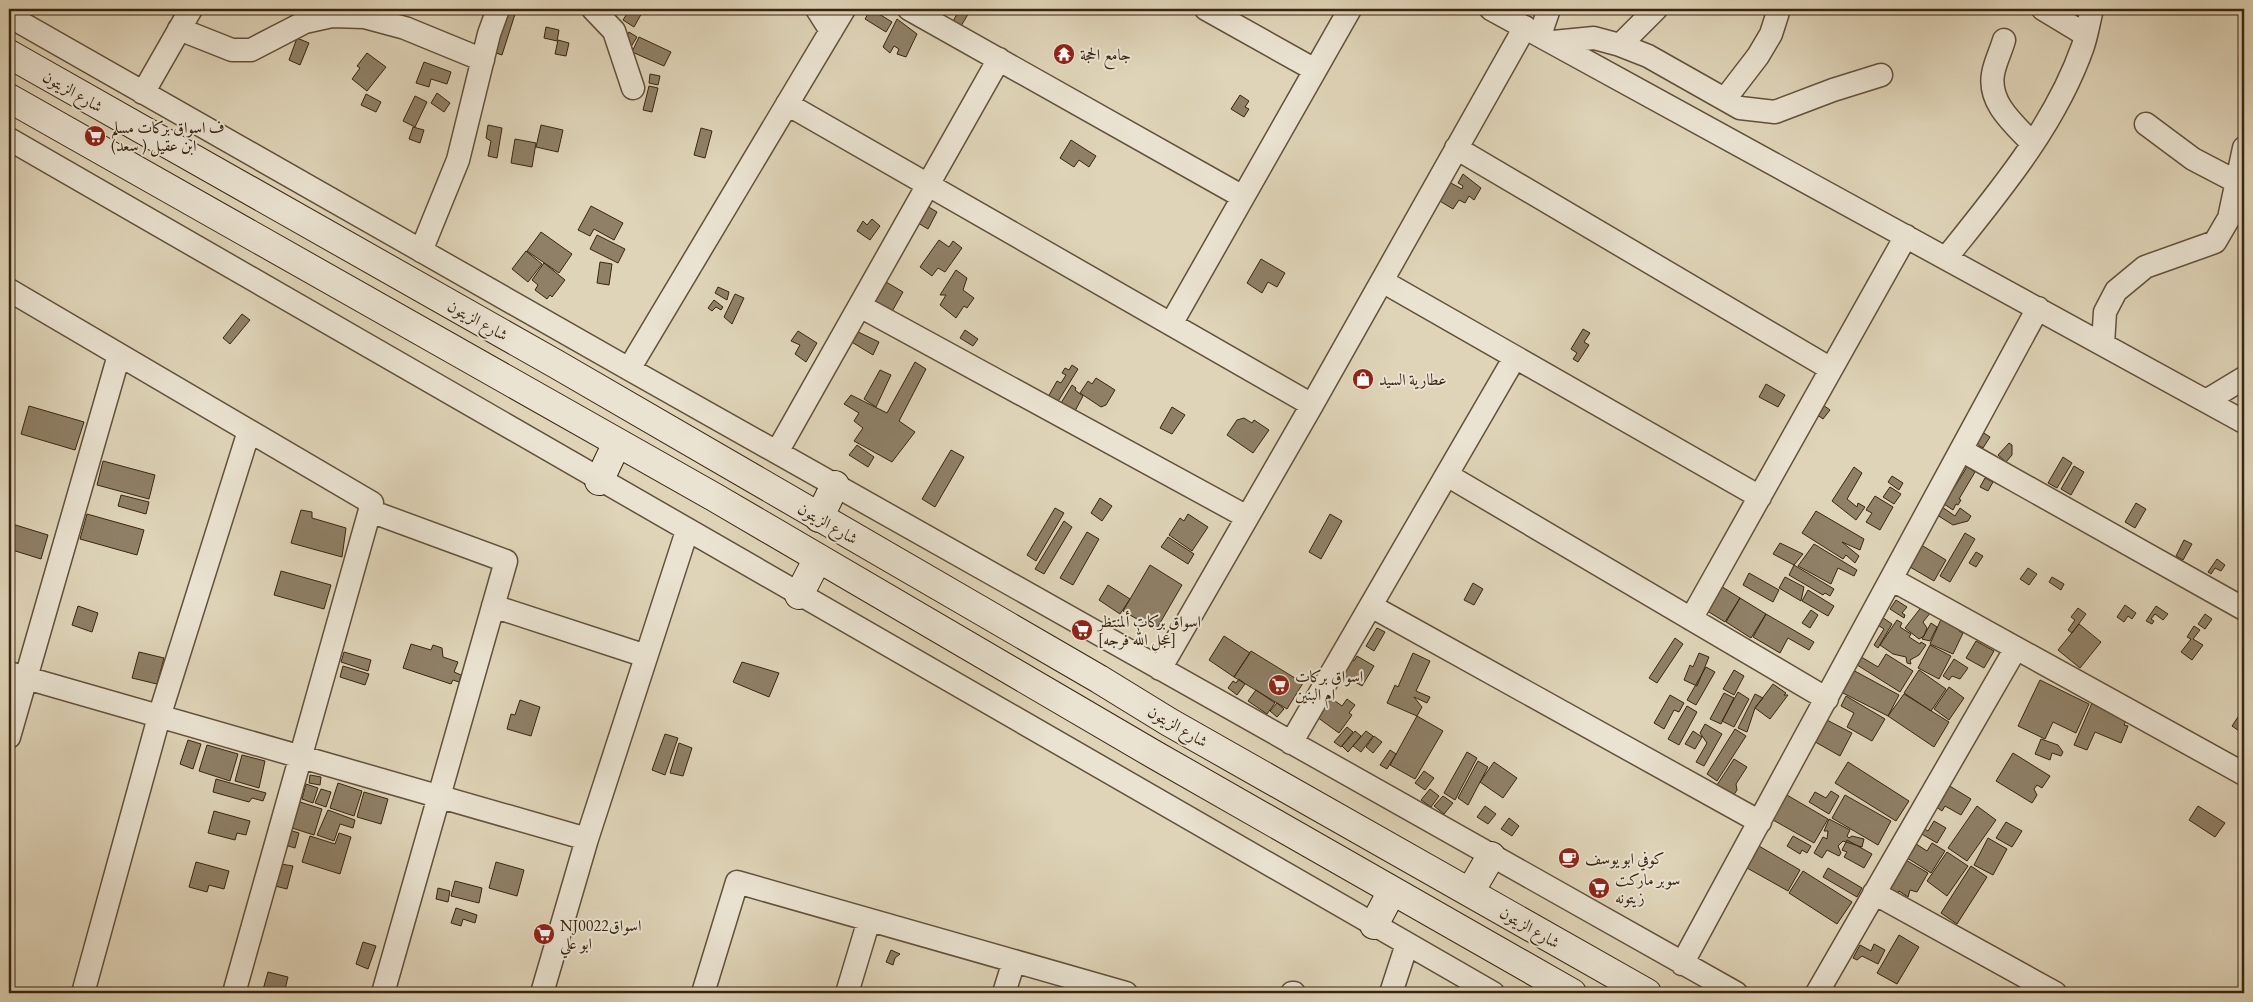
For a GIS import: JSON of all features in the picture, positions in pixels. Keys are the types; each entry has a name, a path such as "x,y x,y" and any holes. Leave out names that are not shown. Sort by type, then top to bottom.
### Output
{"main road":[{"name":"شارع الزيتون","path":"9,54 556,364 1099,679 1169,722 1647,993"},
{"path":"9,98 618,443 1155,755 1572,993"},
{"path":"599,480 618,443"},
{"path":"820,518 835,485"},
{"path":"799,595 818,558"},
{"path":"1080,711 1087,709 1098,700 1101,686 1099,679"},
{"path":"1155,755 1150,749 1149,733 1154,726 1169,722"},
{"path":"1470,892 1491,856"},
{"path":"1374,925 1392,891"}],"street":[{"path":"143,93 191,9"},
{"path":"421,251 458,160 498,9"},
{"path":"593,9 614,31 633,88"},
{"path":"817,9 831,31"},
{"path":"629,369 844,9"},
{"path":"909,9 1243,197"},
{"path":"1206,9 1315,70"},
{"path":"1171,324 1350,9"},
{"path":"1491,9 2244,422"},
{"path":"1160,669 1456,148 1539,35 1549,9"},
{"path":"1620,45 1656,9"},
{"path":"1725,99 1758,56 1771,34 1779,9"},
{"path":"2043,9 2086,35"},
{"path":"1946,258 2010,178 2057,103 2083,46 2092,9"},
{"path":"179,29 232,50 251,50 306,22 332,16 364,18 384,15 405,28 483,60"},
{"path":"9,16 629,369 1736,993"},
{"path":"1539,35 1594,38 1620,45 1648,56 1740,108 1775,112 1833,90 1881,75"},
{"path":"2004,40 1993,74 1994,92 2004,115 2032,143"},
{"path":"777,452 999,59"},
{"path":"787,104 1312,404"},
{"path":"2146,124 2193,159 2237,182"},
{"path":"9,139 687,531 1493,993"},
{"path":"1456,148 1831,369"},
{"path":"2103,344 2105,312 2116,291 2145,267 2215,242 2230,218 2244,148"},
{"path":"1692,619 1906,236"},
{"path":"1382,281 1760,497"},
{"path":"9,290 372,503 234,993"},
{"path":"860,306 1247,517"},
{"path":"1682,964 2038,308"},
{"path":"9,737 18,675 119,355"},
{"path":"1291,743 1515,357"},
{"path":"2206,401 2244,378"},
{"path":"83,993 159,717 249,431"},
{"path":"1961,450 2244,609"},
{"path":"1447,475 1827,699"},
{"path":"370,511 506,561 384,993"},
{"path":"542,993 587,839 687,531"},
{"path":"1892,579 2244,774"},
{"path":"494,606 646,656"},
{"path":"1371,606 1760,822"},
{"path":"1817,993 2016,648"},
{"path":"18,675 587,839"},
{"path":"703,993 737,882 1126,993"},
{"path":"1874,893 2055,993"},
{"path":"847,993 869,920"},
{"path":"1391,993 1407,944"},
{"path":"1004,993 1014,961"}],"building":[{"path":"509,9 516,11 502,55 490,51"},
{"path":"630,9 644,9 634,27 623,20"},
{"path":"871,9 892,22 886,32 865,19"},
{"path":"960,9 970,11 961,26 953,21"},
{"path":"897,19 917,34 906,57 897,54 899,49 894,46 890,53 883,47"},
{"path":"546,27 559,30 557,41 544,38"},
{"path":"629,32 637,37 629,50 622,46"},
{"path":"639,37 671,52 664,66 632,52"},
{"path":"297,38 309,43 300,65 289,60"},
{"path":"558,40 569,43 566,56 555,54"},
{"path":"367,53 386,67 367,91 352,79 360,68 357,66"},
{"path":"424,62 451,72 447,84 431,79 429,87 416,83"},
{"path":"650,74 660,76 658,85 649,83"},
{"path":"649,86 658,88 652,112 643,110"},
{"path":"437,93 450,103 444,112 431,103"},
{"path":"366,94 381,102 376,112 361,105"},
{"path":"1240,95 1249,101 1245,107 1249,109 1244,117 1231,109"},
{"path":"415,96 427,102 415,127 403,121"},
{"path":"488,125 502,128 497,158 488,156 491,141 486,138"},
{"path":"541,125 563,130 558,152 536,147"},
{"path":"413,127 424,130 420,143 409,139"},
{"path":"701,128 712,131 705,158 694,155"},
{"path":"515,139 536,143 532,167 511,163"},
{"path":"1071,140 1096,156 1089,167 1079,160 1074,167 1060,158"},
{"path":"1463,174 1481,188 1474,200 1469,196 1465,203 1459,200 1453,209 1438,200 1449,182 1462,189 1463,186 1458,183"},
{"path":"591,206 623,223 614,240 594,229 590,236 578,230"},
{"path":"927,206 937,212 928,229 918,223"},
{"path":"872,219 880,226 870,240 857,231 863,221 867,225"},
{"path":"541,232 572,254 559,273 527,251"},
{"path":"597,235 625,249 618,263 590,249"},
{"path":"939,240 949,247 953,241 962,248 945,272 938,268 932,276 920,267"},
{"path":"526,251 542,264 528,282 512,269"},
{"path":"1261,259 1285,273 1277,287 1268,282 1262,293 1247,283"},
{"path":"600,262 612,264 609,285 597,283"},
{"path":"544,263 565,280 552,297 550,295 547,299 535,290 538,285 532,280"},
{"path":"956,270 967,278 963,290 974,298 967,308 964,306 956,318 940,305 946,295 940,295"},
{"path":"881,279 903,292 890,315 868,302"},
{"path":"718,287 729,292 727,300 715,293"},
{"path":"735,294 744,298 732,324 724,317"},
{"path":"714,300 723,307 721,310 716,307 712,311 708,308"},
{"path":"242,314 250,320 230,344 223,338"},
{"path":"1583,329 1590,333 1584,342 1589,345 1578,362 1573,359 1577,353 1571,349"},
{"path":"854,330 879,342 873,355 850,341"},
{"path":"965,330 978,339 973,346 960,338"},
{"path":"798,331 817,343 806,362 795,354 800,345 791,341"},
{"path":"915,362 926,369 899,421 915,432 892,462 854,441 863,428 854,421 859,413 844,404 851,395 887,413"},
{"path":"1072,365 1078,369 1057,403 1048,397 1057,381 1061,383 1066,375 1062,373 1065,368 1069,370"},
{"path":"880,370 891,375 876,407 864,399"},
{"path":"1096,378 1115,390 1106,405 1101,407 1080,393 1088,381 1092,384"},
{"path":"1766,384 1785,395 1778,407 1759,397"},
{"path":"1072,385 1083,396 1075,411 1061,403"},
{"path":"1823,405 1830,410 1823,419 1816,414"},
{"path":"29,406 84,422 75,450 21,434"},
{"path":"1172,407 1185,415 1172,434 1160,428"},
{"path":"1244,418 1252,423 1254,420 1269,430 1253,453 1227,435 1237,420"},
{"path":"1979,430 1990,437 1983,448 1972,441"},
{"path":"2009,443 2012,445 2012,455 2006,462 1998,455"},
{"path":"857,445 874,457 868,467 849,455"},
{"path":"951,450 964,457 935,507 922,499"},
{"path":"2063,457 2072,463 2057,488 2048,483"},
{"path":"103,461 155,475 149,499 97,485"},
{"path":"2074,466 2084,472 2071,495 2061,489"},
{"path":"1854,467 1862,473 1847,499 1857,507 1858,503 1865,507 1856,520 1832,501"},
{"path":"1967,467 1975,472 1959,499 1961,500 1953,510 1944,504"},
{"path":"1892,476 1903,483 1899,490 1888,482"},
{"path":"1985,478 1993,482 1988,491 1980,487"},
{"path":"1890,487 1901,494 1894,504 1883,497"},
{"path":"121,495 149,502 146,514 118,506"},
{"path":"1875,496 1893,507 1880,530 1866,522 1872,513 1866,510"},
{"path":"1100,498 1112,506 1102,521 1091,513"},
{"path":"2136,503 2146,509 2135,528 2125,522"},
{"path":"1942,507 1955,516 1960,508 1971,516 1968,521 1953,525 1937,515"},
{"path":"1055,508 1064,513 1036,561 1027,555"},
{"path":"301,510 312,512 312,518 346,528 342,557 291,543"},
{"path":"1816,511 1864,539 1860,550 1842,542 1859,556 1855,563 1846,555 1843,559 1802,533"},
{"path":"87,514 144,530 137,555 80,539"},
{"path":"1188,514 1208,527 1192,551 1169,535 1180,518 1184,521"},
{"path":"1330,514 1342,521 1321,559 1309,552"},
{"path":"1064,521 1072,527 1044,574 1035,569"},
{"path":"9,523 48,535 41,559 9,549"},
{"path":"1087,532 1099,539 1073,585 1060,578"},
{"path":"1965,533 1975,539 1950,582 1940,576"},
{"path":"1168,537 1194,554 1188,564 1161,547"},
{"path":"2184,540 2192,544 2183,560 2176,556"},
{"path":"1780,543 1803,554 1794,565 1773,554"},
{"path":"1918,543 1946,560 1934,581 1905,564"},
{"path":"1814,544 1857,570 1854,576 1838,568 1831,584 1798,566"},
{"path":"1976,552 1983,556 1976,567 1969,563"},
{"path":"2217,559 2225,565 2221,571 2215,568 2211,574 2208,572"},
{"path":"1150,565 1182,585 1156,630 1123,611"},
{"path":"1794,565 1834,589 1830,596 1825,593 1823,595 1789,575"},
{"path":"2028,568 2037,574 2029,585 2020,579"},
{"path":"281,571 331,585 324,609 274,595"},
{"path":"1749,573 1779,590 1773,602 1743,585"},
{"path":"1785,577 1804,587 1801,601 1779,588"},
{"path":"2052,577 2064,584 2061,590 2049,582"},
{"path":"1473,583 1483,589 1474,605 1464,600"},
{"path":"1716,583 1740,598 1725,622 1701,607"},
{"path":"1108,585 1130,599 1120,614 1099,600"},
{"path":"1808,590 1834,606 1828,616 1802,601"},
{"path":"1740,598 1766,614 1751,638 1726,622"},
{"path":"1896,600 1907,607 1902,613 1905,615 1904,618 1890,609"},
{"path":"1923,605 1931,612 1923,622 1927,628 1924,636 1919,639 1905,628"},
{"path":"2125,605 2136,613 2132,619 2128,616 2124,622 2117,617"},
{"path":"78,606 98,613 92,632 72,625"},
{"path":"2156,606 2168,614 2163,620 2155,614 2151,619 2154,621 2152,624 2146,621"},
{"path":"2078,608 2086,614 2072,633 2068,630 2075,620 2071,617"},
{"path":"1811,610 1818,615 1810,628 1802,623"},
{"path":"1766,614 1814,642 1809,650 1788,638 1780,653 1753,637"},
{"path":"2205,614 2212,619 2205,629 2198,624"},
{"path":"1879,615 1892,624 1878,648 1874,645 1884,629 1873,622"},
{"path":"1942,617 1961,626 1959,631 1963,633 1953,654 1930,644"},
{"path":"1897,620 1902,623 1900,627 1911,634 1909,637 1920,644 1921,642 1926,645 1919,655 1910,660 1911,664 1907,663 1906,657 1893,654 1880,645"},
{"path":"1931,623 1937,627 1930,641 1922,639"},
{"path":"2079,624 2101,642 2080,668 2058,650"},
{"path":"2194,626 2200,630 2193,639 2203,645 2192,660 2181,652 2191,639 2187,637"},
{"path":"1377,628 1385,632 1374,651 1366,646"},
{"path":"1224,636 1250,653 1234,677 1209,660"},
{"path":"1675,638 1683,644 1657,683 1649,678"},
{"path":"1976,641 1994,651 1984,668 1966,658"},
{"path":"411,644 431,650 433,645 442,648 443,657 458,662 454,672 461,675 459,682 453,680 451,684 403,668"},
{"path":"1930,645 1951,656 1939,679 1918,668"},
{"path":"1251,651 1303,683 1287,709 1234,677"},
{"path":"139,652 164,658 157,684 132,678"},
{"path":"344,652 371,660 368,671 341,662"},
{"path":"1413,653 1430,661 1416,691 1430,697 1427,703 1414,697 1422,707 1417,716 1387,703 1395,685 1398,687"},
{"path":"1699,653 1709,657 1697,686 1684,680 1690,665 1693,667"},
{"path":"1886,654 1913,671 1900,692 1854,663 1858,655 1878,667"},
{"path":"1345,656 1354,661 1357,656 1374,666 1362,686 1343,675"},
{"path":"1954,659 1968,668 1960,679 1952,676 1949,680 1943,676"},
{"path":"742,662 779,673 769,697 733,682"},
{"path":"343,666 369,674 365,685 340,677"},
{"path":"1706,667 1715,672 1696,705 1687,700"},
{"path":"1851,669 1899,695 1888,716 1839,691"},
{"path":"1734,670 1744,676 1734,695 1723,689"},
{"path":"1919,670 1946,689 1931,711 1904,693"},
{"path":"1239,679 1245,684 1237,695 1228,688 1233,681 1236,683"},
{"path":"2040,680 2089,704 2076,733 2053,722 2045,739 2018,726"},
{"path":"1773,684 1786,693 1784,695 1788,695 1770,719 1755,708"},
{"path":"1949,687 1964,698 1949,720 1934,709"},
{"path":"1256,690 1275,703 1267,714 1248,701"},
{"path":"1738,692 1749,699 1734,727 1722,721"},
{"path":"1724,693 1734,698 1721,724 1710,719"},
{"path":"1755,694 1763,698 1755,708 1747,732 1738,728"},
{"path":"1904,694 1949,722 1934,747 1888,716"},
{"path":"1670,695 1684,703 1679,712 1674,710 1664,729 1654,723"},
{"path":"1846,696 1885,719 1872,741 1847,727 1854,713 1841,706"},
{"path":"1331,698 1342,706 1347,699 1355,705 1349,713 1352,715 1339,733 1317,717"},
{"path":"520,700 540,707 531,736 507,729 511,714 515,715"},
{"path":"1277,703 1284,709 1277,717 1270,711"},
{"path":"2092,703 2127,718 2124,725 2128,726 2121,743 2095,732 2087,750 2074,745"},
{"path":"1687,706 1697,712 1679,745 1668,739"},
{"path":"2244,708 2244,730 2242,733 2232,726"},
{"path":"1417,716 1443,731 1415,779 1390,765"},
{"path":"1821,717 1852,733 1840,756 1810,739"},
{"path":"1705,724 1722,734 1704,766 1696,762 1707,743 1700,733"},
{"path":"1347,727 1353,732 1341,747 1334,742"},
{"path":"1735,729 1746,736 1717,781 1707,774"},
{"path":"1355,731 1361,736 1348,752 1342,746"},
{"path":"1366,731 1373,736 1361,752 1353,746"},
{"path":"1693,731 1702,737 1695,749 1685,744"},
{"path":"665,734 678,738 665,775 652,770"},
{"path":"1374,736 1382,742 1373,753 1366,747"},
{"path":"2041,739 2058,745 2063,752 2061,756 2052,753 2050,760 2035,754"},
{"path":"188,740 201,744 193,769 180,764"},
{"path":"679,743 692,748 683,776 670,773"},
{"path":"207,745 238,754 230,781 199,771"},
{"path":"1390,750 1396,754 1387,769 1380,765"},
{"path":"1467,752 1477,758 1455,800 1444,793"},
{"path":"2013,753 2050,776 2042,788 2037,785 2034,789 2037,795 2032,803 1996,781"},
{"path":"242,755 265,761 259,788 235,781"},
{"path":"1734,759 1747,767 1736,784 1737,790 1731,799 1715,788"},
{"path":"1478,761 1488,767 1468,805 1458,798"},
{"path":"1494,762 1517,778 1503,798 1480,782"},
{"path":"1848,762 1909,801 1896,821 1835,783"},
{"path":"1424,771 1434,778 1425,790 1415,783"},
{"path":"310,775 321,777 320,785 309,783"},
{"path":"216,779 266,793 263,801 252,798 249,802 213,792"},
{"path":"338,783 362,791 354,816 330,808"},
{"path":"306,784 318,788 313,803 302,799"},
{"path":"1948,785 1971,799 1961,815 1945,806 1942,811 1935,806"},
{"path":"321,789 331,792 326,807 315,803"},
{"path":"1430,789 1439,796 1431,807 1421,800"},
{"path":"1780,791 1828,819 1814,843 1766,816"},
{"path":"1831,791 1839,796 1829,814 1809,802 1815,792 1826,798"},
{"path":"364,792 388,799 381,824 357,817"},
{"path":"1845,795 1891,821 1878,845 1832,818"},
{"path":"1443,796 1453,803 1444,814 1434,806"},
{"path":"300,802 322,809 314,835 292,828"},
{"path":"1485,806 1496,814 1488,824 1477,817"},
{"path":"1977,806 1996,820 1967,861 1948,848"},
{"path":"2198,806 2225,823 2215,837 2189,820"},
{"path":"328,810 355,820 353,828 340,824 334,841 317,835"},
{"path":"214,811 250,821 246,835 237,833 235,840 208,833"},
{"path":"1509,818 1519,826 1512,836 1501,829"},
{"path":"1829,819 1850,830 1847,836 1849,838 1852,836 1864,839 1862,847 1843,841 1838,846 1841,853 1839,856 1827,850 1822,858 1814,853 1823,837 1827,839 1828,831 1824,831"},
{"path":"1934,821 1946,828 1937,843 1920,833 1923,828 1928,831"},
{"path":"2006,822 2022,831 2012,847 1996,838"},
{"path":"289,830 299,833 295,848 285,845"},
{"path":"339,833 351,837 340,874 302,862 310,836 335,844"},
{"path":"1793,836 1811,846 1807,853 1802,850 1800,854 1787,846"},
{"path":"1988,838 2007,849 1993,875 1974,865"},
{"path":"1847,840 1872,854 1864,868 1844,857 1847,852 1842,850"},
{"path":"1752,842 1800,870 1788,891 1740,864"},
{"path":"1913,842 1927,851 1932,843 1945,851 1931,873 1904,856"},
{"path":"1947,852 1968,866 1947,896 1927,881"},
{"path":"1904,859 1928,873 1917,892 1910,890 1908,897 1899,891 1896,896 1885,890"},
{"path":"196,862 229,871 224,889 209,885 207,892 189,887"},
{"path":"496,862 524,870 517,896 489,888"},
{"path":"281,864 293,866 287,889 275,886"},
{"path":"1971,866 1987,877 1957,924 1941,913"},
{"path":"1828,868 1862,888 1857,897 1823,877"},
{"path":"1803,871 1852,902 1837,924 1789,893"},
{"path":"455,881 482,888 479,903 451,896"},
{"path":"438,888 450,891 448,902 436,899"},
{"path":"456,908 477,915 475,923 463,919 461,926 451,923"},
{"path":"1899,935 1919,947 1897,984 1877,973"},
{"path":"363,942 376,946 368,969 356,964"},
{"path":"1874,944 1885,950 1878,964 1862,956 1857,960 1853,958 1860,945 1871,951"},
{"path":"891,950 900,954 895,958 893,965 886,962"},
{"path":"268,972 288,977 284,993 262,993"}],"place":[{"name":"جامع الحجة","path":"1064,54"},
{"name":"ف اسواق بركات مسلم ابن عقيل ( سعد)","path":"95,136"},
{"name":"عطارية السيد","path":"1363,379"},
{"name":"اسواق بركات ألمنتظر [عجل الله فرجه]","path":"1082,630"},
{"name":"اسواق بركات ام البنين","path":"1279,685"},
{"name":"كوفي ابو يوسف","path":"1569,858"},
{"name":"سوبر ماركت زيتونه","path":"1599,888"},
{"name":"NJ0022اسواق ابو علي","path":"544,934"}]}
